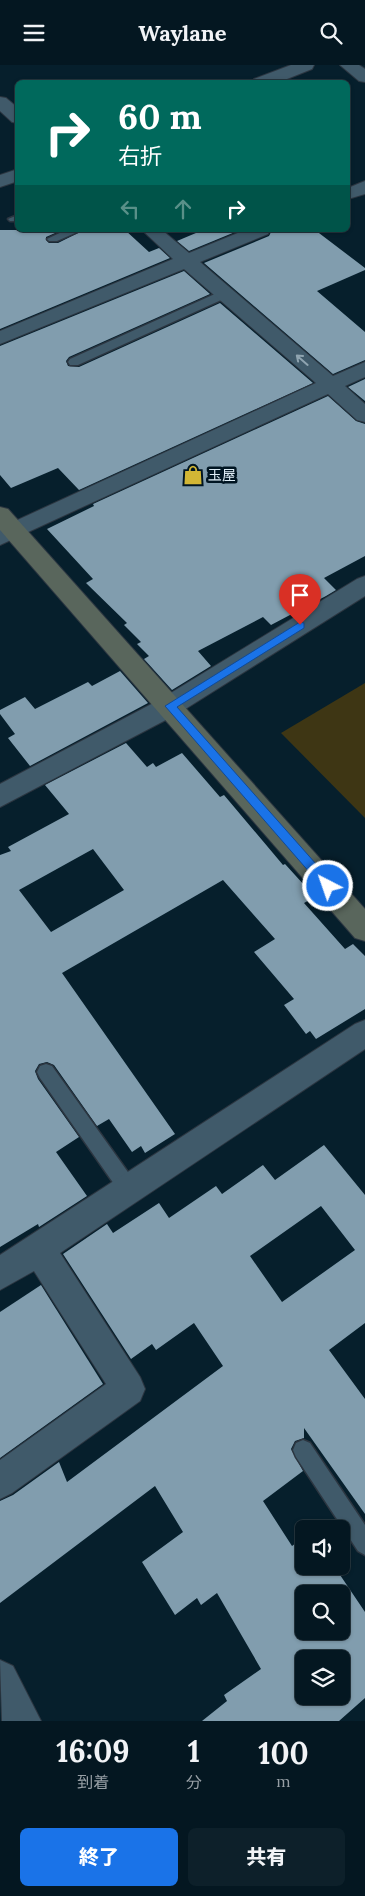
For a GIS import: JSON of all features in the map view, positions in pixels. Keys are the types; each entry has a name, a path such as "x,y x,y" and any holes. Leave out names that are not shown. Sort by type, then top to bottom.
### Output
{"street":[{"path":"268,80 306,65"},
{"path":"348,65 365,77"},
{"path":"0,181 15,175"},
{"path":"350,193 365,187"},
{"path":"154,232 365,415"},
{"path":"0,338 256,232"},
{"path":"365,369 4,528 170,706 365,929"},
{"path":"0,796 170,706 365,585"},
{"path":"0,1274 365,1033"},
{"path":"0,1481 128,1389 38,1248"},
{"path":"0,1679 22,1721"}],"lane":[{"path":"53,239 71,232"},
{"path":"74,362 226,293"},
{"path":"46,1072 128,1188"},
{"path":"303,1450 365,1544"}],"shaded area":[{"path":"365,683 365,818 281,733"}],"building":[{"path":"0,230 57,232 46,237 49,243 58,243 80,232 127,232 149,252 159,248 170,258 0,329"},
{"path":"198,232 235,232 189,251 177,241"},
{"path":"271,232 318,232 365,268 365,270 317,291 365,332 365,360 333,374 204,263 269,236"},
{"path":"184,271 210,294 69,357 66,361 68,366 79,367 220,303 313,383 79,490 58,468 11,488 0,475 0,346"},
{"path":"365,379 365,401 348,387"},
{"path":"328,396 356,421 365,424 365,556 324,578 336,590 326,596 271,625 263,617 198,651 211,666 172,690 144,659 149,656 137,644 141,642 124,625 127,623 86,583 93,579 47,529 94,506 93,504"},
{"path":"120,671 148,703 30,766 8,738 15,734 0,714 0,710 25,697 35,709 88,682 92,686"},
{"path":"126,743 147,767 153,763 156,767 182,753 220,797 224,795 283,865 285,864 315,897 304,903 345,949 353,944 365,956 365,1009 316,1039 310,1031 306,1034 284,1005 294,999 254,952 275,939 223,880 62,973 175,1134 145,1153 141,1146 132,1152 109,1119 97,1126 54,1065 47,1062 39,1064 35,1071 38,1079 79,1137 56,1152 87,1196 39,1227 38,1224 0,1247 0,855 11,851 8,847 69,814 45,785","holes":["93,849 124,890 51,932 19,890"]},
{"path":"324,1145 365,1195 365,1323 329,1350 365,1399 365,1514 304,1428 304,1438 295,1441 291,1449 303,1471 263,1501 292,1546 295,1544 295,1575 340,1575 347,1585 295,1585 295,1640 350,1640 350,1590 365,1612 365,1698 339,1721 202,1721 227,1701 224,1695 261,1669 217,1593 201,1605 197,1598 175,1615 142,1562 183,1532 155,1486 0,1603 0,1501 13,1495 59,1462 67,1482 223,1366 194,1323 156,1350 152,1344 131,1359 63,1254 107,1224 113,1233 159,1203 169,1218 216,1186 222,1194 263,1165 275,1180","holes":["321,1206 355,1250 282,1302 250,1256"]},
{"path":"41,1285 103,1384 0,1458 0,1312"}],"place":[{"name":"玉屋","path":"193,475"}],"route":[{"path":"300,625 170,706 328,886"}]}
